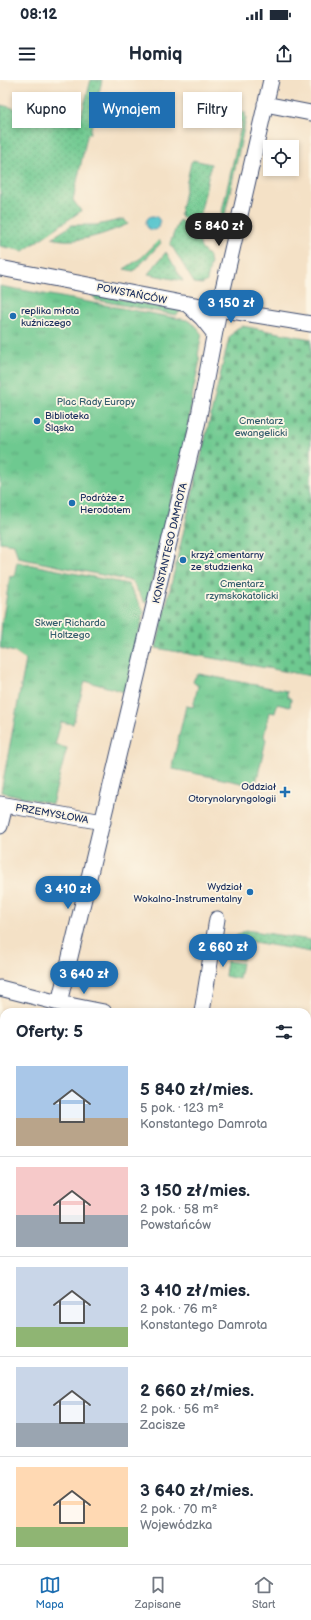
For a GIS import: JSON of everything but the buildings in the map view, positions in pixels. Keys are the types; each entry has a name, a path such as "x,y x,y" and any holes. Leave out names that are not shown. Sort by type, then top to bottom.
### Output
{"street":[{"name":"KONSTANTEGO DAMROTA","path":"59,1003 198,421 219,309 271,80"},
{"path":"265,104 311,113"},
{"name":"POWSTAŃCÓW","path":"0,268 219,309 311,324"},
{"path":"187,303 202,318 214,334"},
{"path":"0,826 3,805"},
{"name":"PRZEMYSŁOWA","path":"3,805 103,822"},
{"path":"203,1008 217,920"},
{"path":"0,988 84,1008"}],"green space":[{"path":"91,80 102,80 99,92 89,92 89,128 91,128 90,133 87,136 73,200 81,211 23,251 0,246 1,105 12,108 12,128 81,128 81,117"},
{"path":"242,112 245,112 246,119 220,237 212,219 220,220 241,128 242,128"},
{"path":"193,160 211,164 198,225 192,224 180,215 191,162"},
{"path":"124,219 128,224 100,235 71,240 52,238 72,225 97,225"},
{"path":"179,220 197,231 201,248 209,256 211,262 207,281 202,284 194,283 170,243"},
{"path":"159,240 161,243 134,271 124,269 141,258"},
{"path":"166,252 183,281 148,274"},
{"name":"Plac Rady Europy","path":"0,286 187,320 195,325 202,335 198,355 200,360 193,391 188,428 147,602 144,602 132,581 18,558 14,544 0,542"},
{"path":"92,294 181,311 176,315 96,300"},
{"name":"Cmentarz rzymskokatolicki","path":"242,326 311,339 311,676 156,648 229,338 236,329"},
{"name":"Skwer Richarda Holtzego","path":"17,562 128,584 144,612 125,692 85,681 73,724 61,722 55,745 67,748 52,804 1,792 26,660 14,652 0,648 2,623 10,576 14,577"},
{"path":"199,674 287,691 287,696 291,699 290,707 277,704 275,713 269,712 264,736 266,740 255,783 247,784 173,769 172,766 186,706 193,707 198,686 193,682 195,677"},
{"path":"246,930 311,940 311,952 248,941 246,942 243,960 227,957 230,940"},
{"path":"227,961 242,963 239,979 225,976"}],"water":[{"path":"153,216 158,218 160,223 158,228 153,230 148,228 146,223 148,218"}],"place":[{"name":"replika młota kuźniczego","path":"13,316"},
{"name":"Biblioteka Śląska","path":"37,421"},
{"name":"Podróże z Herodotem","path":"72,503"},
{"name":"krzyż cmentarny ze studzienką","path":"183,560"},
{"name":"Oddział Otorynolaryngologii","path":"285,792"},
{"name":"Wydział Wokalno-Instrumentalny","path":"250,892"}],"park label":[{"name":"Cmentarz ewangelicki","path":"261,426"}]}
